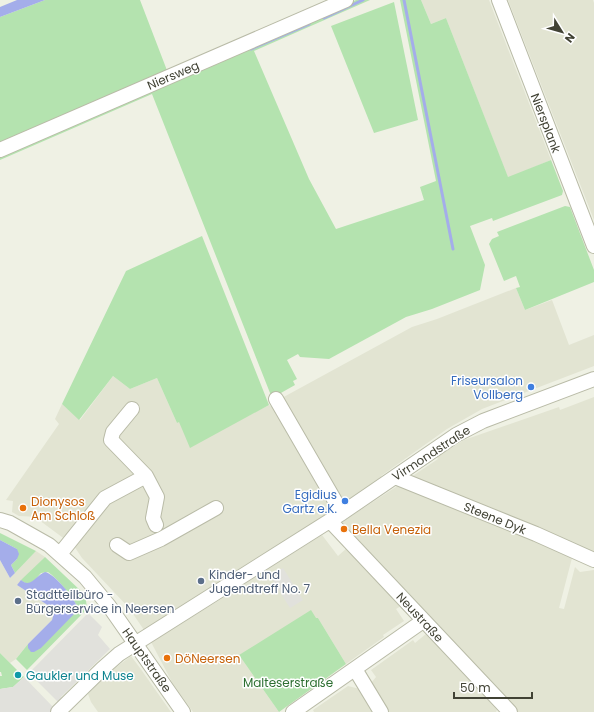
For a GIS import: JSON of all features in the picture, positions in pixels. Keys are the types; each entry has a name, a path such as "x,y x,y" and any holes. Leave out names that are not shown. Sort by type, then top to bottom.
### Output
{"street":[{"name":"Niersweg","path":"0,150 346,0"},
{"name":"Niersplank","path":"499,0 594,246"},
{"name":"Virmondstraße","path":"58,712 107,664 330,521 447,441 483,421 594,379"},
{"path":"276,399 342,513"},
{"path":"132,409 113,432 111,440 146,476 157,497 152,518 156,525"},
{"path":"60,554 105,498 146,476"},
{"name":"Steene Dyk","path":"395,477 536,534 594,560"},
{"path":"117,545 129,553 161,539 216,508"},
{"name":"Hauptstraße","path":"0,520 10,523 49,545 85,577 109,606 183,712"},
{"name":"Neustraße","path":"330,521 510,712"},
{"path":"293,712 423,621"},
{"path":"355,669 382,712"}],"shaded area":[{"path":"421,0 489,0 551,160 508,178 446,18 431,24"},
{"path":"508,0 593,0 594,220"},
{"path":"516,288 525,310 552,300 569,345 594,335 594,366 482,409 447,429 340,506 280,399 412,327 437,319"},
{"path":"113,376 130,389 157,378 177,423 179,421 248,416 269,405 281,414 335,510 144,630 129,608 82,558 74,546 39,520 40,517 19,516 12,512 13,501 6,500 59,424 55,419 62,404 80,420"},
{"path":"594,397 594,555 408,479 438,459 437,457 464,440 559,407 560,410"},
{"path":"402,483 570,556 572,558 559,608 564,609 575,567 580,572 594,570 594,712 517,712 342,522"},
{"path":"322,535 338,556 348,547 401,606 396,609 404,621 383,635 384,637 346,664 318,618 239,655 279,712 193,712 173,684 151,642"},
{"path":"36,551 45,557 17,585 49,606 54,613 52,620 28,644 16,659 10,663 0,653 0,560 10,578"},
{"path":"283,568 303,600 290,608 270,576"},
{"path":"88,613 102,627 98,635 110,649 61,697 63,699 59,703 29,673"},
{"path":"427,633 497,710 496,712 389,712 371,683 376,677 371,670 413,640 415,643"},
{"path":"131,656 171,712 98,712 91,702 88,694 106,675"},
{"path":"24,677 54,708 50,712 0,712 0,689 13,687"},
{"path":"348,686 360,689 374,712 314,712 313,710"}],"green space":[{"path":"45,0 140,0 168,73 0,146 0,17"},
{"path":"356,0 370,0 254,51 309,179 336,229 424,200 420,187 436,181 400,0 421,0 431,24 446,18 508,177 551,160 563,191 562,195 493,221 492,218 470,226 485,265 480,290 432,309 406,317 329,359 300,357 298,354 287,360 297,379 293,381 295,385 272,398 152,94 0,160 0,154"},
{"path":"394,2 418,120 374,133 331,26"},
{"path":"565,206 570,207 594,270 594,282 525,310 516,288 520,287 516,276 504,281 489,244 492,239 499,236 497,232"},
{"path":"202,236 269,405 190,448 157,378 130,389 113,376 79,420 62,404 126,271"},
{"path":"0,533 36,551 15,573 11,565 17,559 17,549 0,540"},
{"path":"45,557 82,592 86,606 85,611 27,670 16,659 28,644 28,648 76,612 78,608 65,588 48,572 41,573 29,583 21,580"},
{"name":"Malteserstraße","path":"311,610 316,618 318,618 346,664 279,712 239,655"},
{"path":"0,653 24,677 13,687 0,689 0,676 2,676 0,672"}],"water":[{"path":"17,0 45,0 0,17 0,7"},
{"path":"0,540 17,549 19,554 17,559 11,565 15,573 10,578 0,560"},
{"path":"45,572 54,577 64,587 73,598 78,608 76,612 41,648 31,652 28,648 28,644 52,620 54,613 49,606 17,585 21,580 28,583 31,582"}],"waterway":[{"path":"324,18 363,0"},
{"path":"404,0 453,249"},
{"path":"251,49 309,24"}],"place":[{"name":"Friseursalon Vollberg","path":"531,387"},
{"name":"Egidius Gartz e.K.","path":"345,501"},
{"name":"Dionysos Am Schloß","path":"23,508"},
{"name":"Bella Venezia","path":"344,529"},
{"name":"Kinder- und Jugendtreff No. 7","path":"201,581"},
{"name":"Stadtteilbüro - Bürgerservice in Neersen","path":"18,601"},
{"name":"DöNeersen","path":"167,658"},
{"name":"Gaukler und Muse","path":"18,675"}]}
